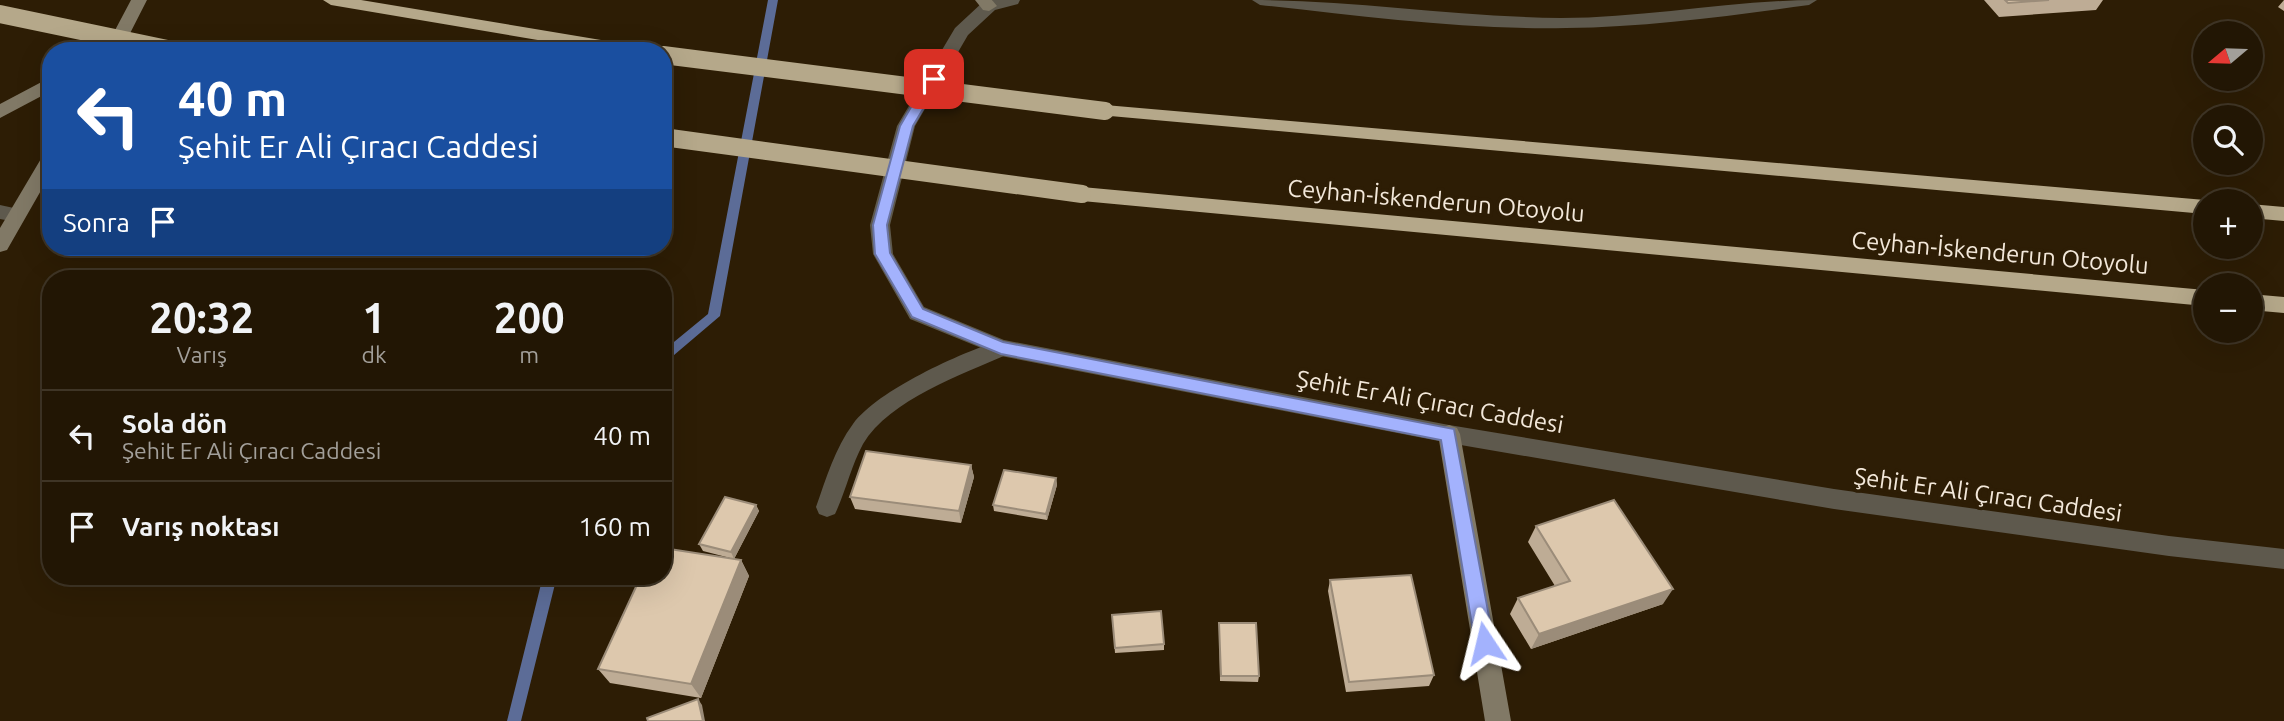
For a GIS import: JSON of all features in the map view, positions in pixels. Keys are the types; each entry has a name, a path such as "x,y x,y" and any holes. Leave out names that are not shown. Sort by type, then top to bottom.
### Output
{"highway":[{"path":"331,0 583,42"},
{"path":"0,14 134,42"},
{"path":"672,56 1105,111 2193,207"},
{"name":"Ceyhan-İskenderun Otoyolu","path":"672,138 1082,194 2193,297"},
{"path":"2263,212 2284,214"},
{"path":"2263,303 2284,305"}],"street":[{"path":"115,42 139,0"},
{"path":"986,3 1012,0"},
{"path":"1260,0 1320,3 1455,20 1604,22 1688,16 1809,0"},
{"name":"Şehit Er Ali Çıracı Caddesi","path":"986,3 961,32 906,126 880,225 883,254 917,313 1001,348 1448,434 1834,499 2169,547 2284,559"},
{"path":"0,112 42,88"},
{"path":"0,246 8,213 42,168"},
{"path":"827,507 853,442 863,426 876,413 893,401 1001,348"},
{"path":"1448,434 1498,721"}],"building":[{"path":"2005,0 2049,0 2008,3"},
{"path":"866,451 971,465 959,511 850,497"},
{"path":"1004,470 1056,478 1046,514 993,505"},
{"path":"725,497 756,505 731,552 699,544"},
{"path":"1614,500 1673,589 1539,634 1518,598 1570,581 1536,526"},
{"path":"672,549 741,560 691,684 598,669 637,585 672,585"},
{"path":"1411,575 1434,675 1349,682 1330,580"},
{"path":"1161,611 1164,644 1115,648 1112,615"},
{"path":"1219,623 1256,623 1259,676 1221,676"},
{"path":"698,699 703,721 648,721 647,718"}],"waterway":[{"path":"672,351 714,316 773,0"},
{"path":"514,721 548,585"}],"route":[{"path":"934,79 906,126 880,225 883,254 917,313 1001,348 1448,434 1485,643"}]}
